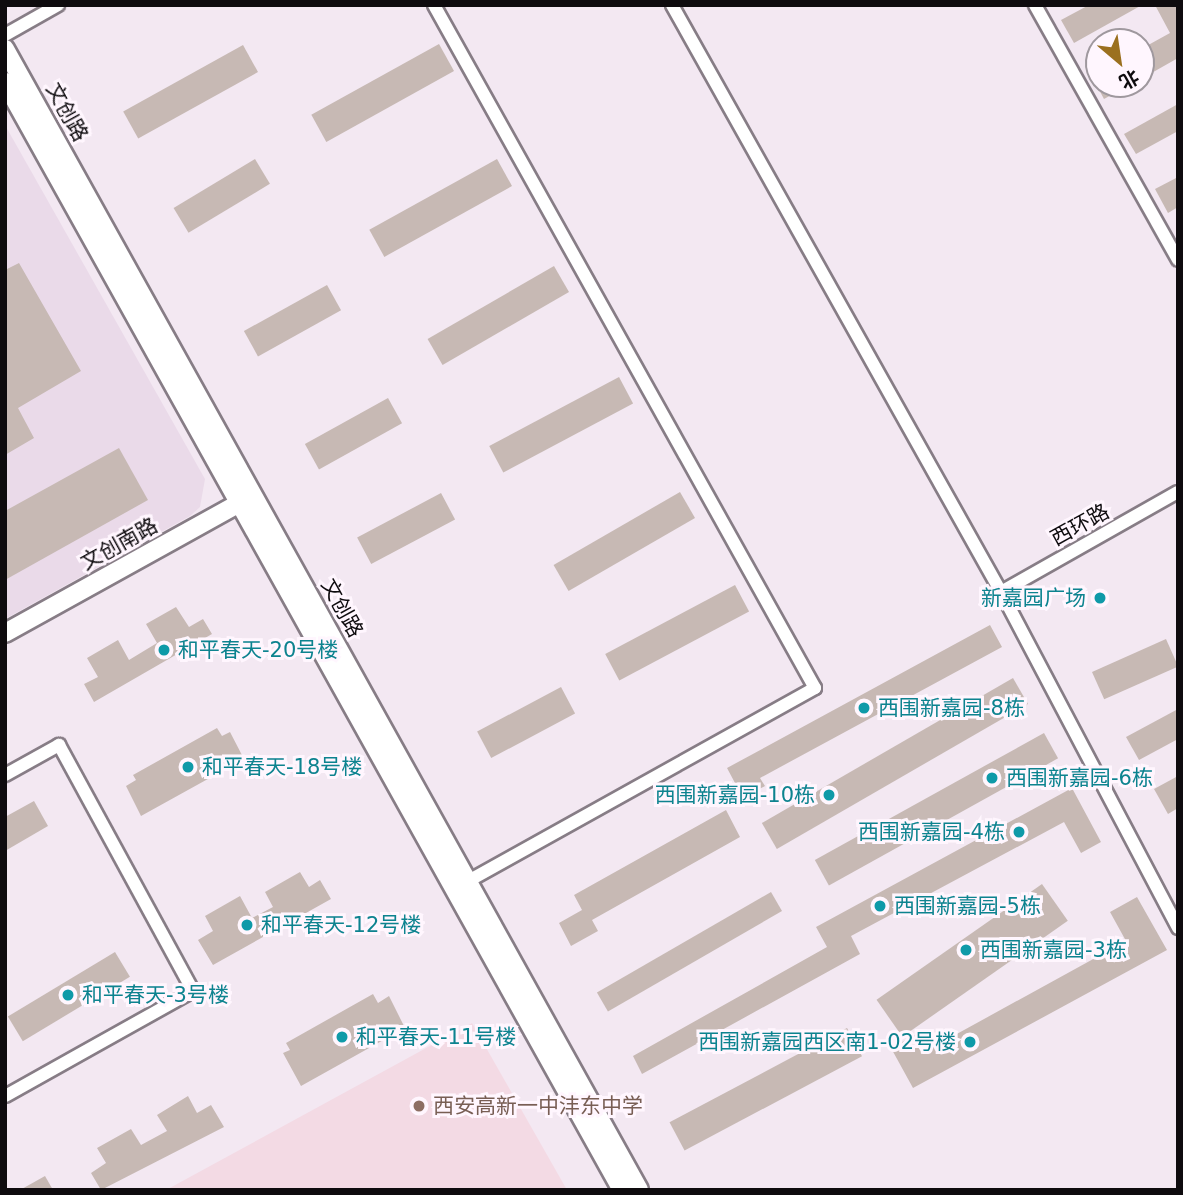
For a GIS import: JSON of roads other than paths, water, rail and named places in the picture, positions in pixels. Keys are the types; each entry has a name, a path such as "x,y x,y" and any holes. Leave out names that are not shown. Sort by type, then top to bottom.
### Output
{"street":[{"path":"5,35 58,5"},
{"path":"434,5 815,688 462,885"},
{"path":"672,5 1001,592 1178,928"},
{"path":"1035,5 1178,260"},
{"name":"文创路","path":"5,49 247,499 462,885 639,1190"},
{"name":"文创路","path":"5,82 247,499"},
{"name":"西环路","path":"1001,592 1178,492"},
{"name":"文创南路","path":"5,633 247,499"},
{"path":"5,775 59,745 193,991 5,1096"},
{"name":"文创路","path":"462,885 622,1190"}],"place":[{"name":"新嘉园广场","path":"1100,598"},
{"name":"和平春天-20号楼","path":"164,650"},
{"name":"西围新嘉园-8栋","path":"864,708"},
{"name":"和平春天-18号楼","path":"188,767"},
{"name":"西围新嘉园-6栋","path":"992,778"},
{"name":"西围新嘉园-10栋","path":"829,795"},
{"name":"西围新嘉园-4栋","path":"1019,832"},
{"name":"西围新嘉园-5栋","path":"880,906"},
{"name":"和平春天-12号楼","path":"247,925"},
{"name":"西围新嘉园-3栋","path":"966,950"},
{"name":"和平春天-3号楼","path":"68,995"},
{"name":"和平春天-11号楼","path":"342,1037"},
{"name":"西围新嘉园西区南1-02号楼","path":"970,1042"},
{"name":"西安高新一中沣东中学","path":"419,1106"}]}
